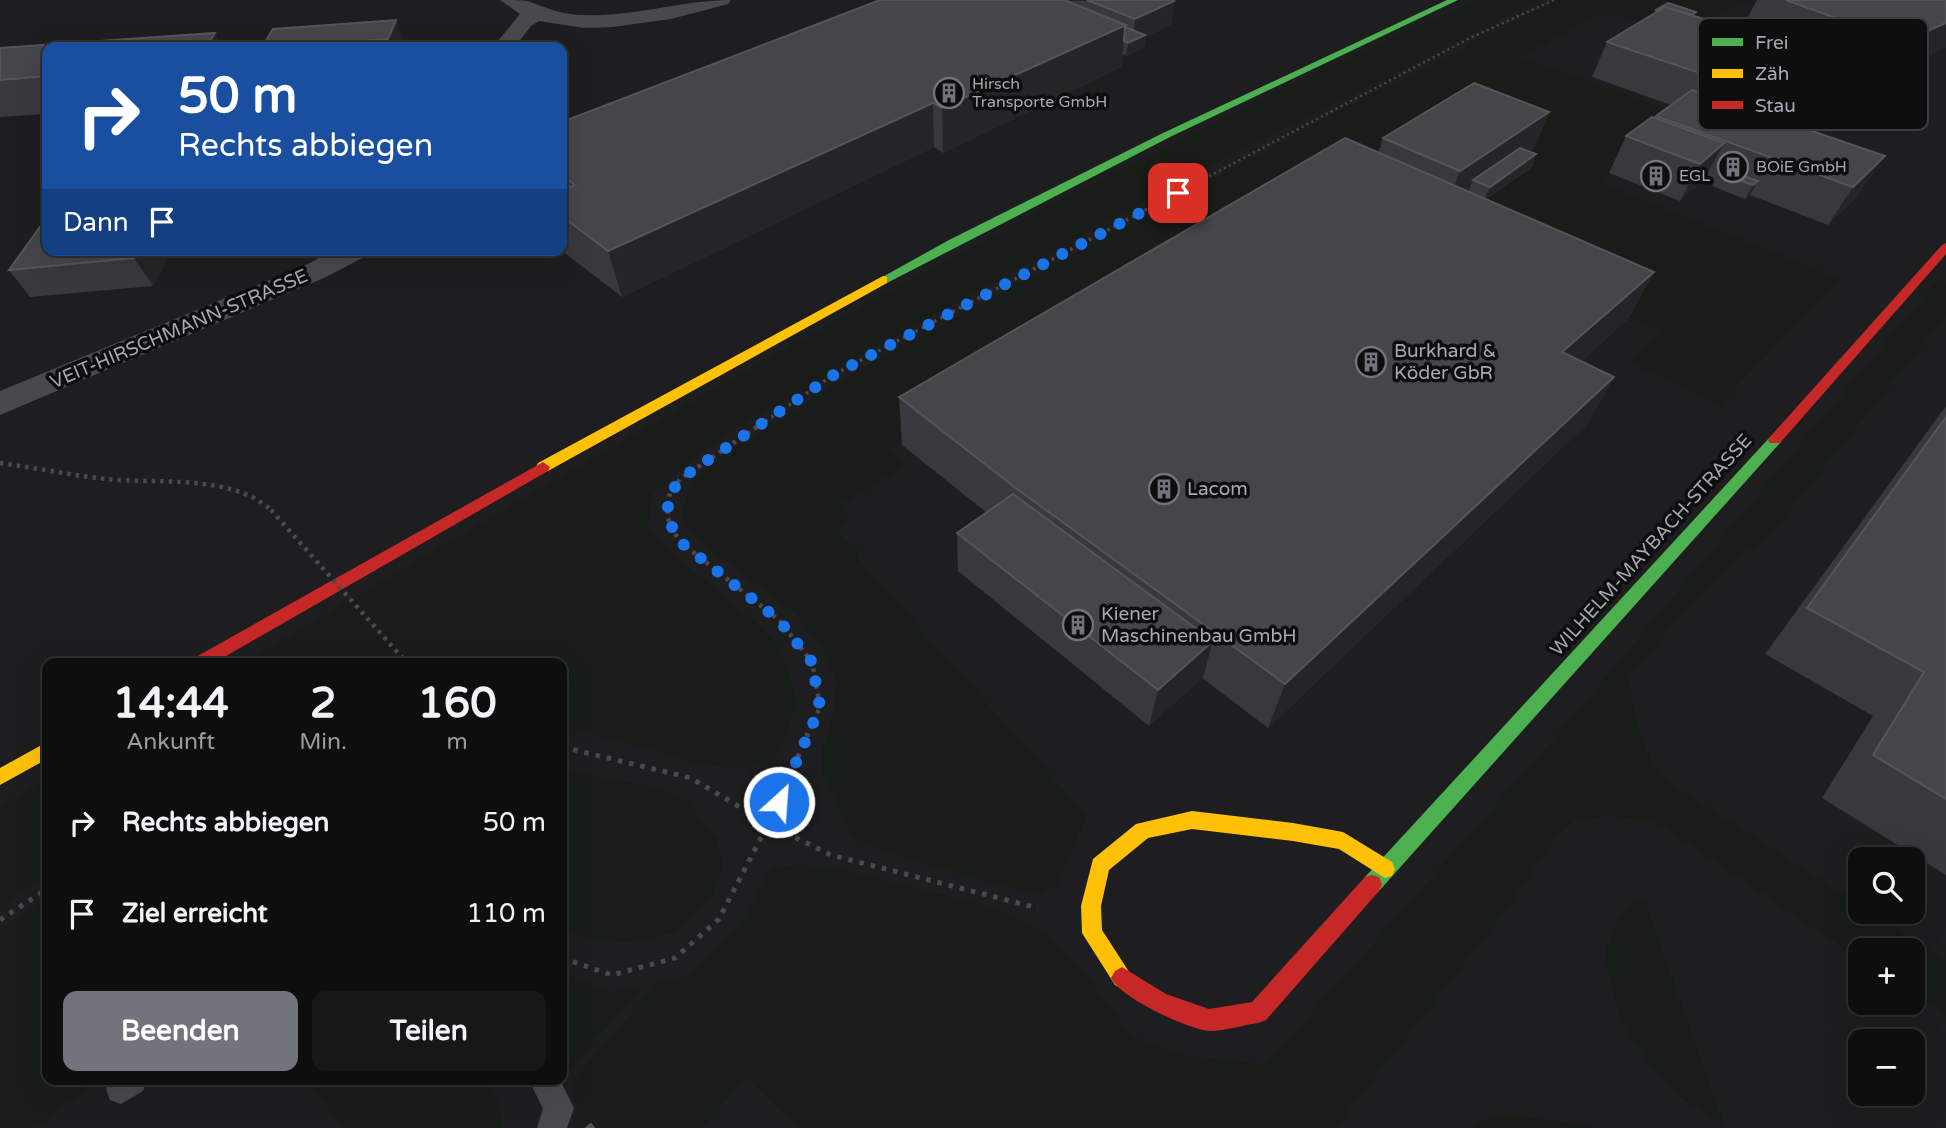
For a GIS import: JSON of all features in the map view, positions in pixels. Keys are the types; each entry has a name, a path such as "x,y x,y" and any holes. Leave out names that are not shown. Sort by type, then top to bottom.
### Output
{"main road":[{"path":"209,658 754,348 1006,213 1186,122 1454,0"},
{"name":"WILHELM-MAYBACH-STRASSE","path":"1385,869 1343,841 1192,820 1143,830 1100,865 1091,906 1092,933 1122,979 1160,1003 1209,1020 1258,1012 1871,335 1946,247"},
{"path":"0,777 42,753"}],"street":[{"path":"510,0 537,14 583,20 629,21 677,13 721,0"},
{"path":"508,42 523,21 537,14"},
{"name":"VEIT-HIRSCHMANN-STRASSE","path":"0,404 316,271 345,256"}],"lane":[{"path":"547,1085 559,1108 552,1128"}],"path":[{"path":"567,960 612,975 675,958 719,919 768,824 820,707 812,662 779,620 679,541 667,517 669,496 680,479 835,374 1472,37 1554,0"},
{"path":"0,463 108,479 185,482 259,499 403,658"},
{"path":"567,748 691,778 768,824 831,855 1036,909 1091,906"},
{"path":"0,920 42,892"}],"shaded area":[{"path":"0,0 1946,0 1946,1128 0,1128"},
{"path":"1476,0 1539,0 1224,159 902,332 719,439 653,493 647,527 681,561 753,620 778,646 792,682 796,705 785,739 771,762 740,769 703,764 567,727 567,658 252,658 545,486 850,313 1159,149 1316,72"},
{"path":"1557,0 1751,0 1709,18 1698,18 1698,25 1683,34 1627,17 1593,17 1521,57 1681,114 1597,181 1839,279 1719,405 1630,362 1661,331 1332,181 887,450 905,466 838,506 850,519 837,532 859,551 857,558 1087,816 1057,884 1041,895 923,863 854,838 822,773 821,753 833,717 836,679 821,644 792,610 698,540 681,516 694,482 709,465 850,375 1330,116"},
{"path":"1939,279 1946,284 1946,316 1767,538 1747,551 1710,584 1629,677 1644,743 1665,780 1848,897 1848,924 1889,924 1910,938 1848,938 1848,951 1653,820 1606,816 1575,820 1553,841 1506,910 1335,1128 798,1128 747,1078 701,1128 575,1128 576,1107 571,1083 654,988 651,984 685,977 739,928 771,868 804,864 849,872 994,908 1049,936 1086,975 1131,1036 1182,1055 1266,1065 1562,730"},
{"path":"567,768 607,780 654,786 687,802 718,840 722,868 711,897 675,932 630,942 587,940 567,929"},
{"path":"42,781 42,879 0,907 0,807"},
{"path":"42,901 42,1085 92,1085 34,1128 0,1128 0,929"},
{"path":"1645,901 1724,1125 1681,1098 1634,1044 1619,1016 1605,954 1616,924 1631,902"},
{"path":"1925,947 1946,961 1946,1016 1925,1002"},
{"path":"567,974 611,993 643,986 567,1072"},
{"path":"312,1085 486,1085 498,1102 502,1114 502,1128 344,1128"},
{"path":"1503,1116 1544,1119 1593,1128 1472,1128 1475,1124"}],"building":[{"path":"880,0 1064,0 1126,25 942,108 933,103 608,251 567,220 567,188 575,185 567,179 567,120"},
{"path":"1087,0 1172,0 1174,1 1135,19"},
{"path":"1786,0 1946,0 1946,23 1928,31 1928,18 1836,18"},
{"path":"1668,3 1696,12 1692,15 1665,7 1656,10"},
{"path":"1665,7 1700,18 1698,18 1698,72 1607,42"},
{"path":"396,20 388,39 348,42 265,42 273,29"},
{"path":"1125,27 1145,35 1128,43 1124,41"},
{"path":"215,33 209,42 86,42"},
{"path":"42,45 42,76 0,80 0,48"},
{"path":"1474,83 1549,112 1460,171 1383,138"},
{"path":"1692,90 1698,92 1698,130 1809,130 1885,156 1853,187 1656,116"},
{"path":"1652,117 1724,143 1700,164 1626,136"},
{"path":"1345,138 1654,272 1562,352 1614,377 1285,684 1013,486 899,397"},
{"path":"1520,148 1536,154 1490,187 1473,180"},
{"path":"1725,169 1758,181 1753,185 1720,173"},
{"path":"42,224 42,256 135,256 134,258 9,270"},
{"path":"1946,417 1946,799 1873,755 1924,672 1807,608"},
{"path":"1013,494 1213,641 1158,690 957,533"}],"traffic: fast":[{"path":"883,280 1166,135 1454,0"},
{"path":"1372,884 1775,440"}],"traffic: slow":[{"path":"543,467 883,280"},
{"path":"0,777 42,753"},
{"path":"1122,978 1092,933 1091,906 1100,865 1143,830 1192,820 1293,832 1343,841 1385,869"}],"traffic: jam":[{"path":"1775,440 1946,247"},
{"path":"209,658 543,467"},
{"path":"1122,978 1160,1003 1209,1020 1258,1012 1372,884"}],"place":[{"name":"Hirsch Transporte GmbH","path":"949,93"},
{"name":"BOiE GmbH","path":"1733,167"},
{"name":"EGL","path":"1656,176"},
{"name":"Burkhard & Köder GbR","path":"1371,362"},
{"name":"Lacom","path":"1164,489"},
{"name":"Kiener Maschinenbau GmbH","path":"1078,625"}],"route":[{"path":"779,802 820,707 812,662 779,620 679,541 667,517 669,496 680,479 835,374 1178,193"}]}
